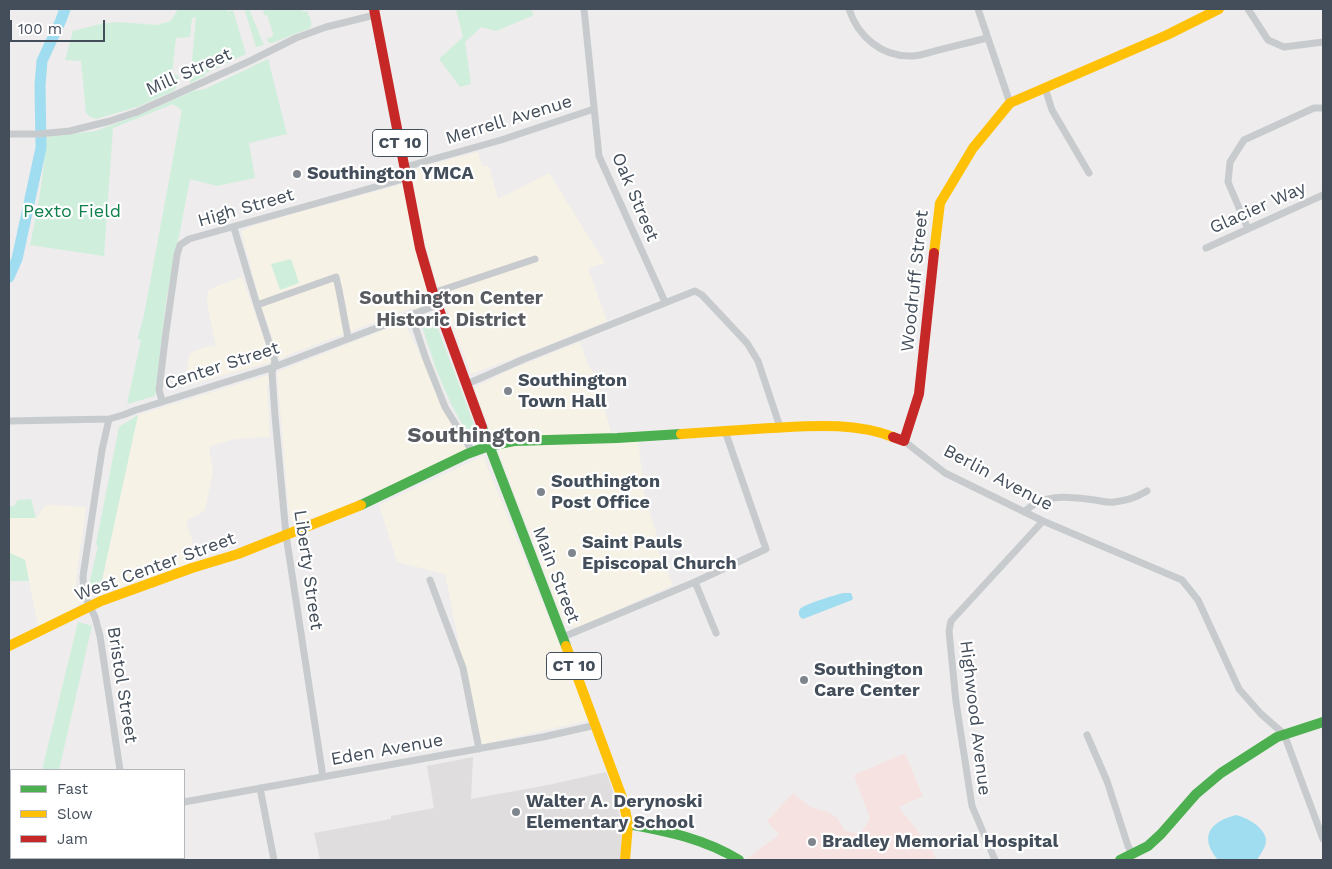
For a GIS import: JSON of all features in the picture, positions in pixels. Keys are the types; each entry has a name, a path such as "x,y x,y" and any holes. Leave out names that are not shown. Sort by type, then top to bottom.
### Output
{"main road":[{"name":"Woodruff Street","path":"904,441 919,394 940,203 973,148 1010,103 1167,35 1220,9"},
{"name":"CT 10","path":"375,12 420,248 437,305"},
{"name":"Main Street","path":"437,305 623,800 628,824 626,860"},
{"name":"Berlin Avenue","path":"472,451 514,442 617,438 780,427 847,427 885,434 904,441"},
{"name":"West Center Street","path":"9,646 101,601 238,554 353,509 472,451"},
{"path":"1120,860 1148,846 1196,794 1221,773 1269,741 1284,734 1323,722"},
{"path":"628,824 688,836 724,850 739,860"}],"street":[{"name":"Oak Street","path":"584,9 599,156 665,302"},
{"path":"849,9 853,20 864,36 879,49 895,55 914,56 988,38"},
{"path":"978,9 1010,103"},
{"path":"1248,9 1268,40 1276,44 1284,47 1323,42"},
{"name":"Mill Street","path":"9,134 41,134 84,128 137,112 296,38 375,12"},
{"path":"1045,88 1052,110 1089,173"},
{"path":"1248,229 1228,182 1230,162 1244,140 1314,108 1323,108"},
{"name":"Merrell Avenue","path":"405,167 501,140 594,109"},
{"name":"High Street","path":"162,401 159,390 177,255 180,245 189,239 234,228 407,178"},
{"name":"Glacier Way","path":"1206,248 1323,195"},
{"name":"Liberty Street","path":"234,228 275,361 272,373 286,535 324,777"},
{"path":"433,293 535,259"},
{"path":"257,305 336,277 348,338"},
{"path":"467,384 524,359 695,291 702,295 747,343 758,361 780,427"},
{"name":"Center Street","path":"9,420 109,419 274,367 437,305"},
{"path":"411,314 445,407 472,451"},
{"name":"Bristol Street","path":"109,419 102,450 83,576 84,594 95,617 100,636 120,769"},
{"path":"563,637 695,582 766,549 724,430"},
{"name":"Berlin Avenue","path":"904,441 945,473 1043,521 1182,580 1198,600 1239,689 1261,714 1284,734"},
{"path":"1024,512 1039,500 1056,497 1113,502 1136,498 1147,491"},
{"name":"Highwood Avenue","path":"995,860 972,806 956,702 949,631 951,621 1043,521"},
{"path":"430,580 463,668 479,749"},
{"path":"695,582 716,633"},
{"name":"Eden Avenue","path":"185,802 561,734 596,726"},
{"path":"1284,734 1323,838"},
{"path":"1087,735 1107,781 1128,846 1133,854"},
{"path":"260,788 274,860"}],"shaded area":[{"path":"478,152 482,166 489,166 498,199 549,173 605,263 588,268 607,321 471,374 437,285 422,232 411,170"},
{"path":"403,184 428,296 427,301 419,308 409,309 280,359 262,309 241,231 282,217"},
{"path":"242,277 271,362 185,386 189,355 205,347 216,346 206,299 208,298 209,290"},
{"path":"404,322 467,450 327,514 293,523 289,513 277,372"},
{"path":"580,342 588,365 596,376 611,433 637,431 645,498 657,535 657,549 673,585 579,627 572,627 564,621 560,613 474,388 505,372"},
{"path":"268,375 270,380 267,387 270,437 235,439 209,448 213,471 205,510 186,521 196,552 194,554 196,561 99,594 138,415"},
{"path":"483,456 590,720 479,745 445,574 397,562 379,505"},
{"path":"45,506 86,507 76,579 76,591 80,603 78,606 38,626 25,560 10,553 9,517 36,518"},
{"path":"905,753 923,796 899,807 932,850 936,860 748,860 747,858 779,835 767,821 793,793 812,808 827,812 837,818 845,831 860,834 870,819 854,775"},
{"name":"Walter A. Derynoski Elementary School","path":"473,757 471,799 606,772 620,817 622,841 620,860 313,860 320,859 314,833 391,819 391,816 434,808 427,766"}],"green space":[{"path":"178,9 226,9 228,12 233,10 246,54 206,73 205,76 190,83 196,17 192,18 190,37 176,38 172,74 178,75 179,83 175,89 137,107 96,119 90,117 86,113 81,61 65,60 73,31 100,24 118,22 157,25 171,21"},
{"path":"248,9 264,45 256,47 245,11"},
{"path":"263,9 302,9 303,12 307,11 311,26 272,43 268,42 267,38 272,37 273,33"},
{"path":"456,9 530,9 534,15 496,31 481,27 465,42 471,84 460,87 439,59 463,37"},
{"name":"Pexto Field","path":"268,59 287,134 249,143 255,178 217,186 190,179 166,301 155,396 127,404 141,340 138,337 144,315 182,110 173,104 113,128 104,256 30,245 44,164 46,137 96,131 151,110 193,91 205,89"},
{"path":"291,259 299,283 280,290 271,264"},
{"path":"429,315 434,318 478,435 477,438 471,439 468,435 451,404 436,369 421,323 423,317"},
{"path":"138,415 99,594 91,590 89,584 98,546 96,544 119,427"},
{"path":"31,499 36,518 9,518 9,506 14,506 18,500"},
{"path":"9,548 10,553 25,560 29,581 9,581"},
{"path":"78,622 92,626 59,769 42,769"}],"water":[{"path":"843,593 851,593 852,600 803,619 800,617 799,612 803,607"},
{"path":"1236,815 1258,826 1265,835 1265,846 1257,860 1218,860 1212,852 1208,838 1213,826"}],"waterway":[{"path":"9,277 17,259 41,148 40,85 42,61 65,9"}],"traffic: fast":[{"path":"482,427 566,646"},
{"path":"361,505 467,454 489,446 514,441 681,434"},
{"path":"1120,860 1148,846 1196,794 1221,773 1277,737 1323,722"},
{"path":"628,824 699,841 739,860"}],"traffic: slow":[{"path":"934,253 940,203 973,148 1010,103 1167,35 1219,9"},
{"path":"681,434 801,426 832,426 863,429 893,437"},
{"path":"9,646 101,601 192,568 238,554 361,505"},
{"path":"566,646 623,800 628,824 625,860"}],"traffic: jam":[{"path":"374,9 420,248 433,293 482,427"},
{"path":"893,437 904,441 919,394 934,253"}],"place":[{"name":"Southington YMCA","path":"297,174"},
{"name":"Southington Town Hall","path":"508,391"},
{"name":"Southington Post Office","path":"541,492"},
{"name":"Saint Pauls Episcopal Church","path":"572,553"},
{"name":"Southington Care Center","path":"804,680"},
{"name":"Walter A. Derynoski Elementary School","path":"516,812"},
{"name":"Bradley Memorial Hospital","path":"812,842"}],"district":[{"name":"Southington Center Historic District","path":"451,309"},
{"name":"Southington","path":"474,436"}]}
